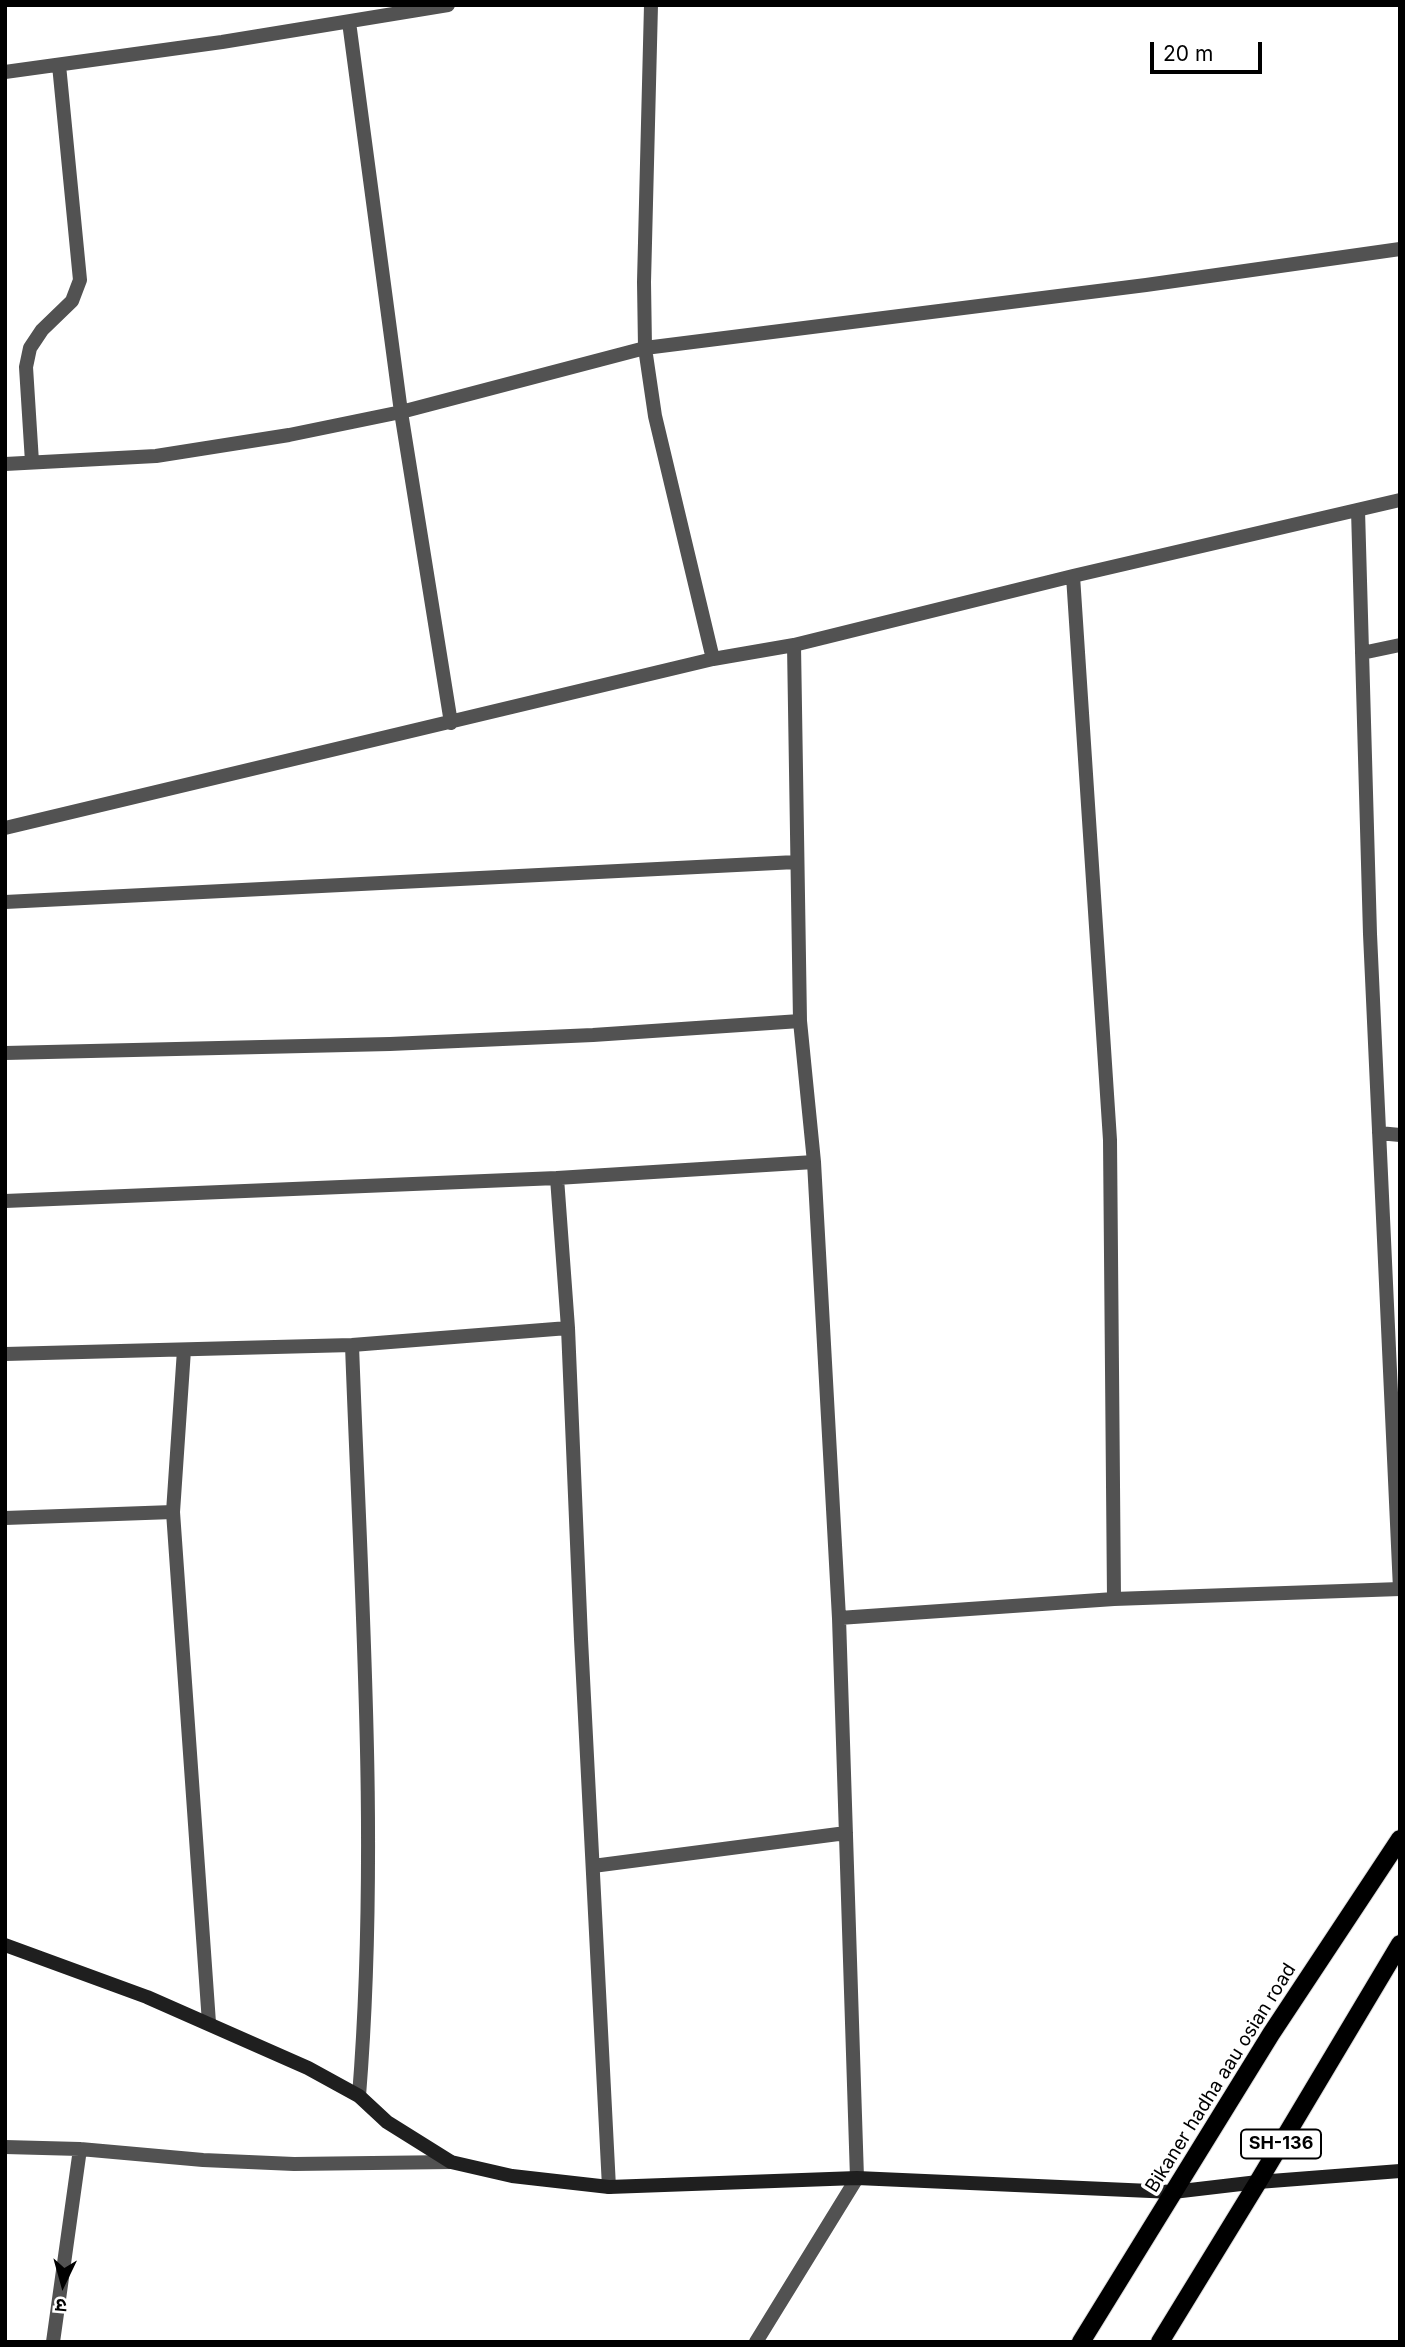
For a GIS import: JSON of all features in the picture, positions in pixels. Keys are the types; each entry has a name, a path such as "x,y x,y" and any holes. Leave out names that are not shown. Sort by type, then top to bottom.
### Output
{"main road":[{"name":"Bikaner hadha aau osian road","path":"1081,2342 1271,2034 1400,1839"},
{"name":"SH-136","path":"1160,2342 1400,1944"}],"street":[{"path":"5,72 448,5"},
{"path":"651,5 644,282 645,348 655,416 713,659"},
{"path":"349,22 401,412 451,723"},
{"path":"32,462 26,367 30,348 42,330 72,301 80,280 59,65"},
{"path":"5,464 156,456 289,435 401,412 645,348 1146,285 1400,249"},
{"path":"5,828 713,659 794,645 1073,576 1400,500"},
{"path":"839,1618 1114,1599 1400,1589 1370,934 1358,510"},
{"path":"1073,576 1110,1140 1114,1599"},
{"path":"756,2342 857,2178 839,1618 814,1162 800,1021 794,645"},
{"path":"1362,653 1400,645"},
{"path":"5,902 796,862"},
{"path":"5,1053 390,1044 593,1035 800,1021"},
{"path":"1379,1133 1400,1135"},
{"path":"5,1200 556,1178 814,1162"},
{"path":"556,1178 568,1328 609,2187"},
{"path":"5,1354 352,1345 568,1328"},
{"path":"352,1345 367,1753 365,2019 359,2096"},
{"path":"184,1350 173,1512 209,2023"},
{"path":"5,1518 173,1512"},
{"path":"593,1866 846,1833"},
{"path":"5,1945 147,1997 308,2067 359,2096 387,2122 451,2162"},
{"path":"5,2147 80,2149 203,2160 294,2164 451,2162 512,2176 609,2187 857,2178 1173,2192 1258,2182 1400,2171"},
{"path":"53,2342 80,2149"}]}
